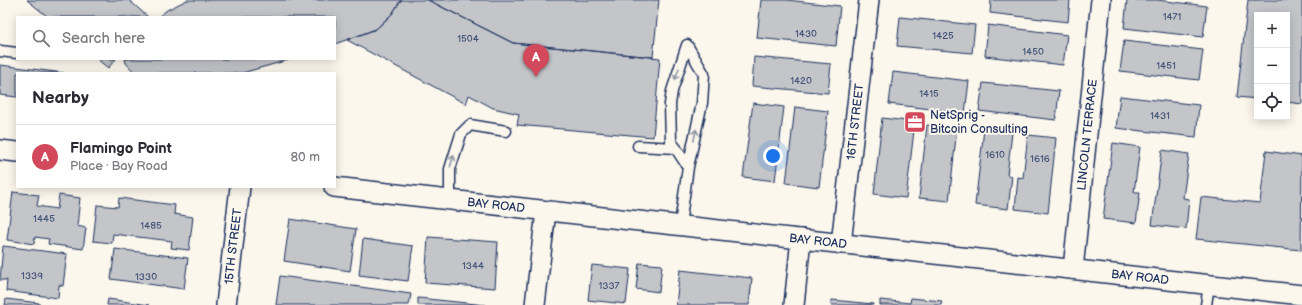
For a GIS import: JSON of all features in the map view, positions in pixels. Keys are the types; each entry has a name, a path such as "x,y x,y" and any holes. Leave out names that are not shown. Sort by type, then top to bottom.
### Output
{"street":[{"name":"16TH STREET","path":"841,244 868,0"},
{"name":"LINCOLN TERRACE","path":"1073,269 1101,0"},
{"path":"0,150 16,152"},
{"name":"BAY ROAD","path":"336,187 1302,295"},
{"name":"15TH STREET","path":"226,305 240,188"},
{"path":"535,305 546,211"},
{"path":"794,305 801,239"}],"lane":[{"path":"680,225 688,167 702,103 704,74 688,45 672,91 670,104 671,141 688,167"},
{"path":"0,51 16,53"},
{"path":"450,200 450,168 461,134 470,125 506,131"},
{"path":"638,146 676,148"},
{"path":"1206,305 1209,285"}],"building":[{"path":"27,0 129,0 147,16 47,16"},
{"path":"187,0 401,0 392,14 376,29 336,44 336,16 159,16 167,10"},
{"path":"401,0 428,0 513,43 660,58 653,137 517,125 519,114 493,108 469,95 466,104 347,40 376,29 392,14"},
{"path":"428,0 659,0 653,57 513,43"},
{"path":"761,0 787,0 840,6 836,46 757,38"},
{"path":"991,0 1070,0 1068,22 990,13"},
{"path":"1127,0 1157,0 1207,6 1203,37 1124,28"},
{"path":"1248,0 1302,0 1302,104 1290,102 1290,12 1254,12 1254,99 1237,97"},
{"path":"900,17 975,25 972,53 897,46"},
{"path":"988,25 1067,35 1063,65 985,56"},
{"path":"1124,41 1203,50 1199,80 1120,71"},
{"path":"754,57 831,64 828,93 752,86"},
{"path":"98,60 115,60 108,68"},
{"path":"125,60 288,60 246,72 134,72"},
{"path":"0,65 56,72 16,72 16,97 0,95"},
{"path":"893,72 969,81 965,113 889,104"},
{"path":"983,83 1059,91 1056,120 979,111"},
{"path":"1120,96 1199,105 1196,137 1116,128"},
{"path":"753,103 784,107 775,181 743,177"},
{"path":"795,107 828,111 819,187 786,183"},
{"path":"882,118 915,122 906,198 874,194"},
{"path":"927,125 957,128 949,201 919,198"},
{"path":"984,129 1012,133 1007,175 1012,176 1008,209 975,205"},
{"path":"1028,135 1056,138 1048,213 1015,209 1018,177 1023,178"},
{"path":"1113,143 1140,147 1134,192 1140,192 1136,223 1103,219"},
{"path":"1162,150 1189,154 1183,198 1189,199 1186,229 1152,225"},
{"path":"1266,151 1302,156 1301,250 1196,239 1201,197 1260,203"},
{"path":"13,192 39,195 37,206 57,209 59,195 80,198 77,226 86,228 83,249 48,244 49,239 35,237 34,244 7,240"},
{"path":"119,198 175,205 174,214 193,217 189,250 171,248 172,241 113,234 112,243 93,241 97,205 118,207"},
{"path":"290,219 356,229 350,271 284,261"},
{"path":"428,237 498,242 495,288 425,283"},
{"path":"363,239 413,246 408,281 359,275"},
{"path":"3,246 67,254 63,286 59,285 58,298 6,291 7,280 0,280"},
{"path":"115,249 188,258 184,289 111,279"},
{"path":"639,263 662,265 659,292 636,289"},
{"path":"592,265 630,269 626,304 588,300"},
{"path":"680,270 752,278 749,305 676,305"},
{"path":"280,276 411,294 409,305 276,305"},
{"path":"418,298 486,305 418,305"},
{"path":"911,298 942,301 941,305 880,305 880,300 910,303"},
{"path":"6,299 39,303 39,305 5,305"},
{"path":"108,299 149,305 107,305"},
{"path":"832,300 873,304 873,305 831,305"}],"place":[{"name":"Flamingo Point","path":"536,77"},
{"name":"NetSprig - Bitcoin Consulting","path":"915,122"}]}
